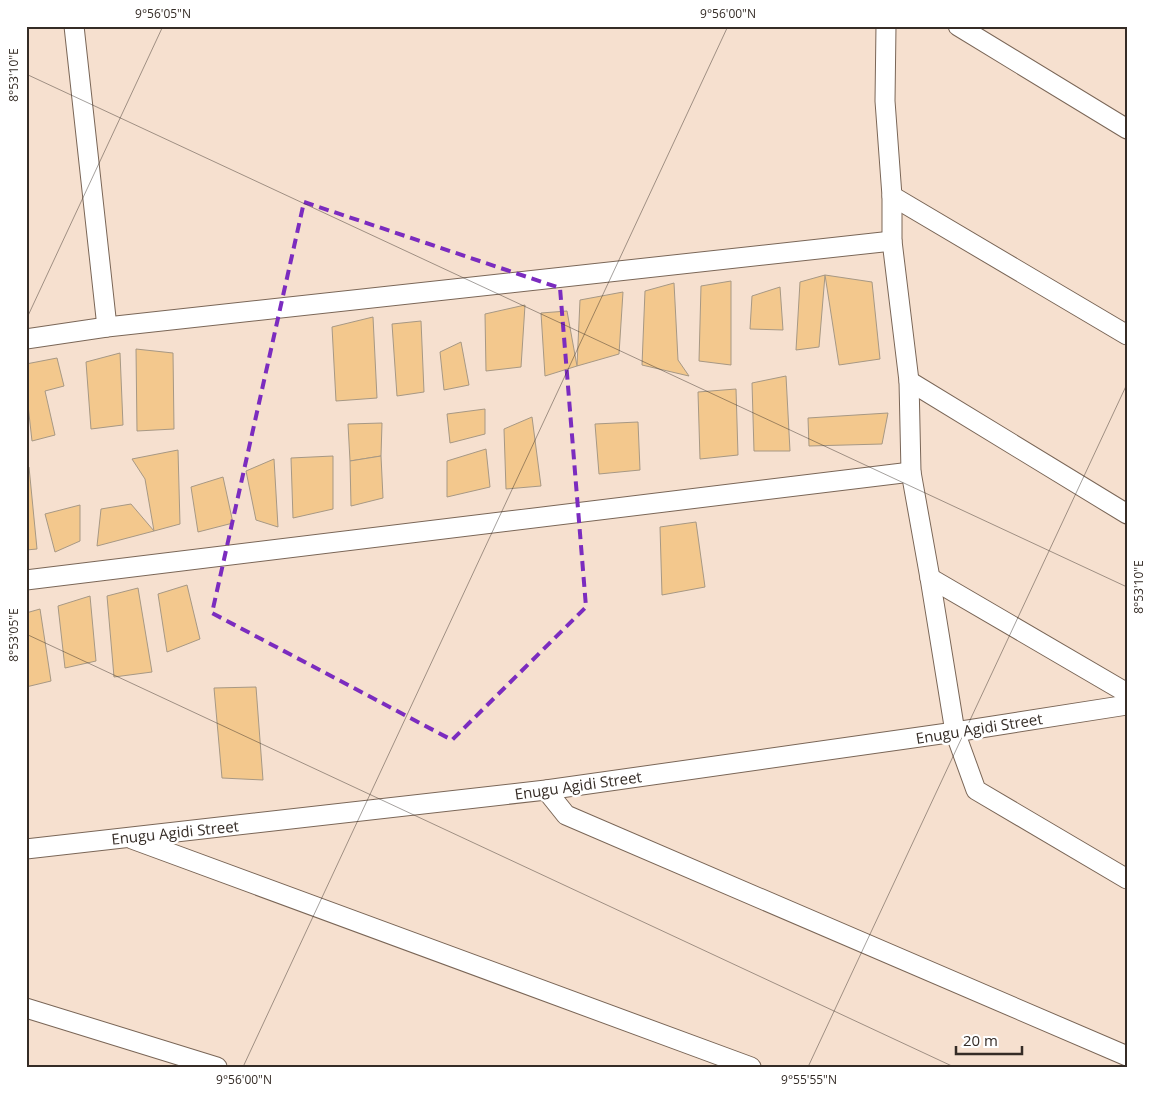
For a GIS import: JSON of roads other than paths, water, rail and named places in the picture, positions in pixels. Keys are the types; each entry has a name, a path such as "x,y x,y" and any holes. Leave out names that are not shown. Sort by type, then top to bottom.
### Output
{"street":[{"path":"74,26 107,327"},
{"path":"886,26 885,101 892,196 892,241 909,381 911,472 954,732 976,790 1127,878"},
{"path":"958,26 1127,129"},
{"path":"892,196 1127,335"},
{"path":"26,339 107,327 892,241"},
{"path":"909,381 1127,514"},
{"path":"26,580 911,472"},
{"path":"930,578 1127,694"},
{"name":"Enugu Agidi Street","path":"26,849 546,790 954,732 1127,705"},
{"path":"546,790 566,815 1127,1056"},
{"path":"128,837 750,1067"},
{"path":"26,1008 217,1067"}]}
